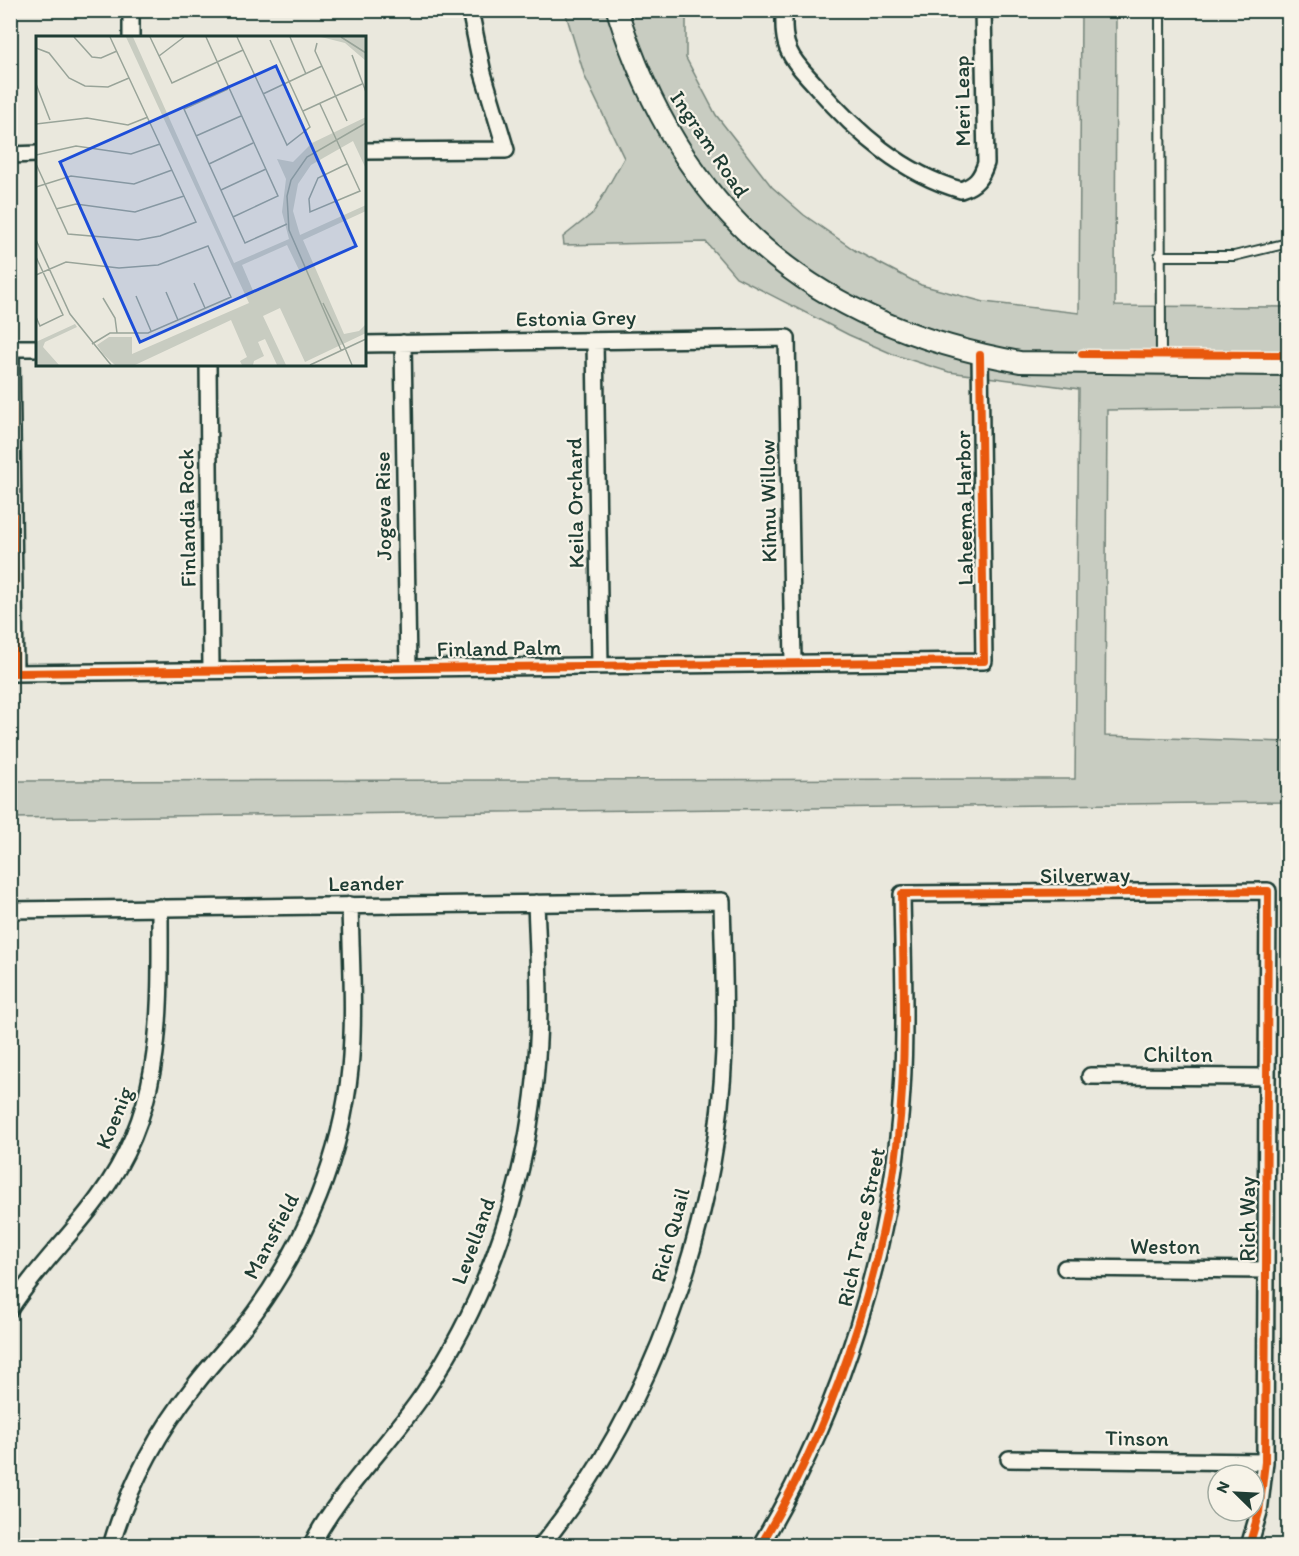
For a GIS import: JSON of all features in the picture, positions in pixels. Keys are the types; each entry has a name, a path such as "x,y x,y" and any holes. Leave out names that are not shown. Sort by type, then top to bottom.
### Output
{"street":[{"path":"131,10 131,36"},
{"path":"366,151 506,150 483,73 470,10"},
{"name":"Ingram Road","path":"617,10 633,62 670,136 727,214 767,252 811,285 867,316 922,339 980,355 1020,362 1288,365"},
{"name":"Meri Leap","path":"784,10 784,34 789,52 831,103 860,132 918,173 961,190 971,186 982,176 986,163 983,10"},
{"path":"10,155 36,154"},
{"name":"Estonia Grey","path":"366,344 788,338"},
{"name":"Kihnu Willow","path":"788,338 793,662"},
{"name":"Keila Orchard","path":"595,341 600,665"},
{"name":"Jogeva Rise","path":"403,343 408,668"},
{"path":"11,348 36,348"},
{"name":"Finland Palm","path":"11,348 15,673 984,661"},
{"name":"Laheema Harbor","path":"980,355 984,661"},
{"name":"Finlandia Rock","path":"208,366 211,670"},
{"name":"Silverway","path":"902,894 1268,891"},
{"name":"Rich Way","path":"1249,1545 1259,1512 1265,1462 1268,891"},
{"name":"Rich Trace Street","path":"760,1545 794,1486 824,1420 859,1323 880,1241 902,1090 902,894"},
{"name":"Leander","path":"10,910 722,901"},
{"name":"Rich Quail","path":"541,1545 590,1479 639,1389 676,1300 697,1231 714,1151 724,1052 722,901"},
{"name":"Levelland","path":"311,1545 343,1496 373,1462 425,1391 481,1290 501,1240 519,1176 532,1113 538,1044 536,903"},
{"name":"Mansfield","path":"111,1545 136,1480 162,1432 194,1386 255,1312 284,1268 308,1221 327,1173 341,1122 350,1070 352,1006 350,905"},
{"name":"Koenig","path":"10,1309 59,1244 99,1197 127,1150 144,1110 158,1046 160,908"},
{"name":"Chilton","path":"1090,1076 1266,1077"},
{"name":"Weston","path":"1065,1268 1265,1270"},
{"name":"Tinson","path":"1009,1459 1265,1462"}],"lane":[{"path":"1160,10 1161,364"},
{"path":"1159,256 1234,256 1288,243"}],"shaded area":[{"path":"565,11 686,11 686,58 716,115 772,187 804,215 856,251 921,285 984,302 1079,313 1081,11 1116,11 1115,306 1288,307 1288,408 1107,410 1105,736 1288,742 1288,802 11,818 10,781 1075,779 1079,389 949,372 895,355 849,335 736,277 706,242 564,245 563,237 593,213 624,158 585,77"}],"cycle path":[{"path":"11,348 15,673 984,661 980,355"},
{"path":"1082,354 1288,355"},
{"path":"760,1546 789,1494 838,1384 858,1326 887,1208 897,1149 902,1090 904,992 902,894 1268,891 1265,1462 1259,1512 1249,1546"}]}
